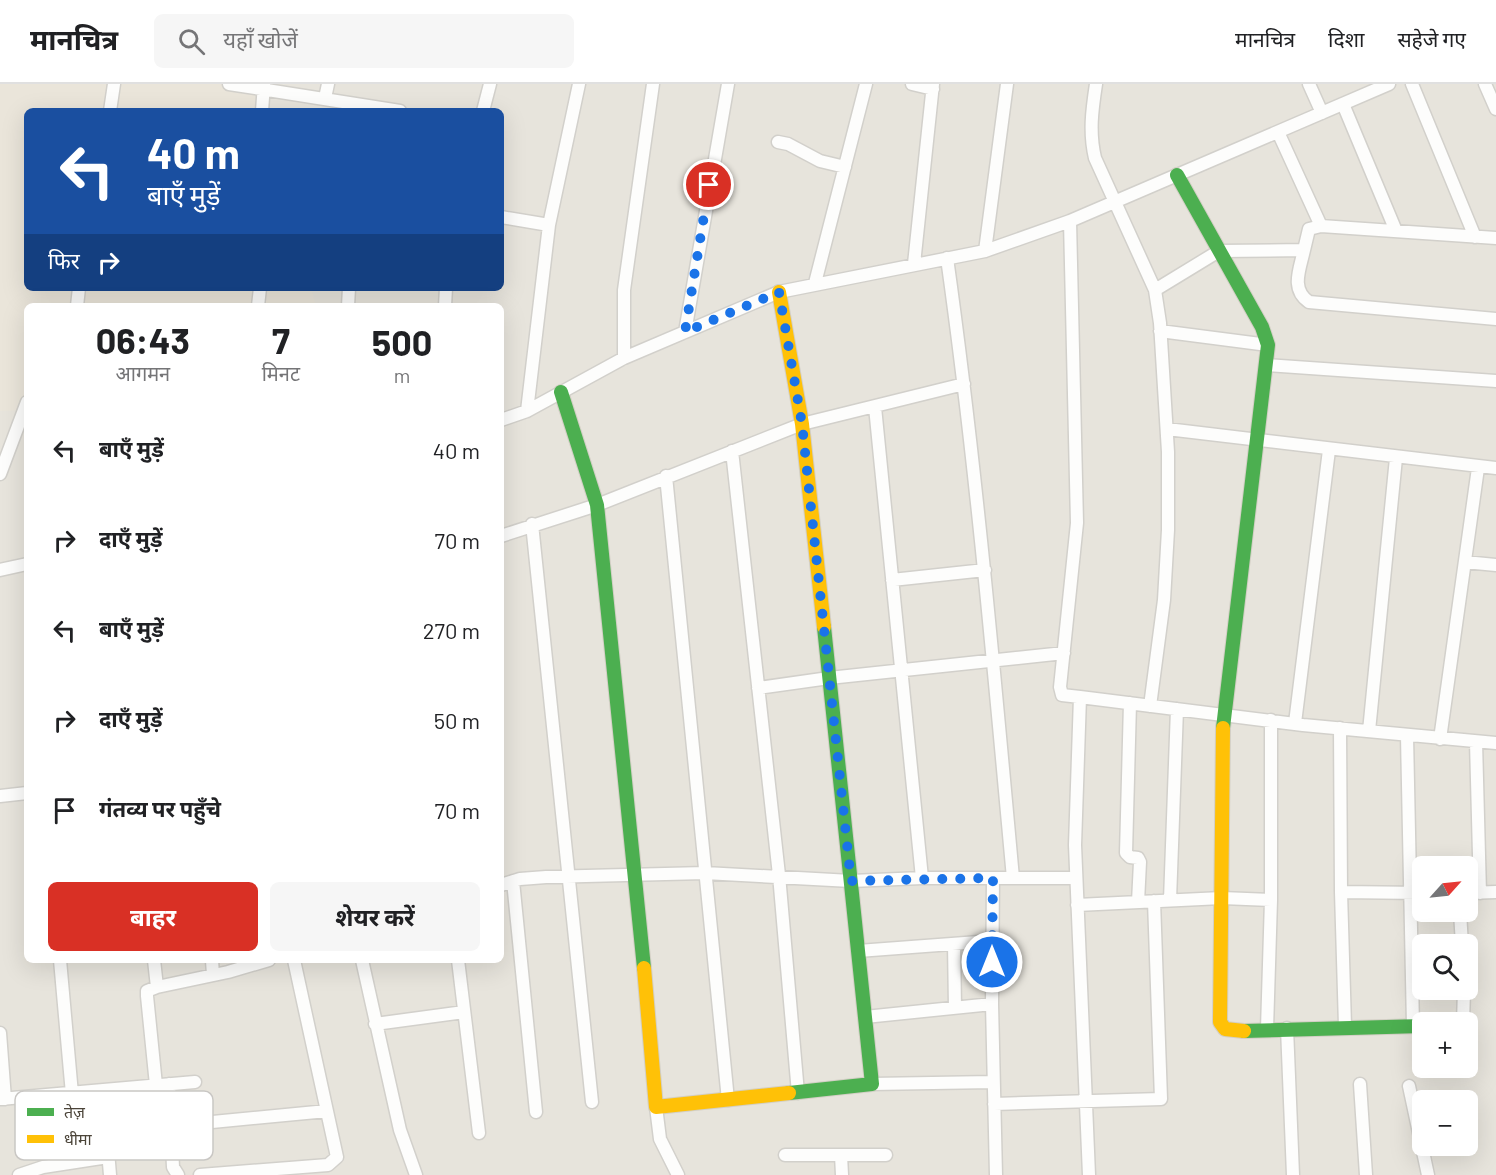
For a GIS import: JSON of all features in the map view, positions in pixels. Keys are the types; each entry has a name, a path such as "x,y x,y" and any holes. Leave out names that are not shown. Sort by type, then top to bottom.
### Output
{"street":[{"path":"110,108 114,84"},
{"path":"229,84 263,86 383,108"},
{"path":"325,98 328,84"},
{"path":"484,108 490,84"},
{"path":"527,411 549,225 579,84"},
{"path":"624,358 624,290 653,84"},
{"path":"685,332 728,84"},
{"path":"816,283 866,84"},
{"path":"912,84 933,86 914,264"},
{"path":"985,251 1007,84"},
{"path":"1096,84 1091,113 1091,141 1113,202 1155,290 1160,331 1167,429 1168,530 1164,600 1150,706"},
{"path":"1309,84 1322,113"},
{"path":"504,419 527,411 624,358 779,292 985,251 1070,221 1389,84"},
{"path":"1412,84 1475,237"},
{"path":"1485,84 1496,109"},
{"path":"262,108 263,86"},
{"path":"1343,104 1396,231"},
{"path":"1278,132 1321,226"},
{"path":"778,142 797,148 812,158 845,167"},
{"path":"1177,175 1262,327 1268,345 1223,714 1220,1022 1225,1029 1231,1030 1412,1026"},
{"path":"504,218 549,225"},
{"path":"1070,221 1077,524 1060,691 1062,695 1407,736 1496,743"},
{"path":"1496,238 1321,226 1310,229 1297,288 1300,296 1309,302 1496,319"},
{"path":"1155,290 1220,251 1304,250"},
{"path":"947,258 985,570 1013,878"},
{"path":"779,292 802,424 872,1083"},
{"path":"1160,331 1268,345"},
{"path":"1266,366 1496,381"},
{"path":"504,535 597,505 802,424 964,384"},
{"path":"561,392 597,505 636,876 656,1107 660,1139 678,1175"},
{"path":"875,407 922,878"},
{"path":"0,474 24,410"},
{"path":"1167,429 1478,468 1496,468"},
{"path":"1295,723 1329,450"},
{"path":"732,451 779,875 798,1093"},
{"path":"1369,731 1396,458"},
{"path":"1440,739 1478,468"},
{"path":"666,476 728,1100"},
{"path":"532,524 592,1101"},
{"path":"1465,562 1496,565"},
{"path":"0,570 24,565"},
{"path":"892,580 985,570"},
{"path":"758,688 829,678 1064,653"},
{"path":"1080,697 1076,878 1089,1175"},
{"path":"1130,703 1126,853 1130,857 1138,858 1140,862 1138,902"},
{"path":"1170,900 1177,709"},
{"path":"1267,1029 1271,900 1271,720"},
{"path":"1340,728 1345,1026"},
{"path":"1407,736 1409,893 1417,1012"},
{"path":"1476,742 1480,893 1496,892"},
{"path":"0,796 24,793"},
{"path":"536,1112 507,883 546,877 705,873 779,875 851,881 922,878 1076,878"},
{"path":"993,878 992,1004 996,1175"},
{"path":"1341,892 1409,893"},
{"path":"1077,905 1222,898 1271,900"},
{"path":"994,1104 1161,1099 1154,901"},
{"path":"858,951 992,941"},
{"path":"954,944 955,1008"},
{"path":"60,963 72,1091"},
{"path":"154,963 157,987"},
{"path":"212,963 213,975"},
{"path":"156,1085 147,991 258,963"},
{"path":"200,1175 328,1165 337,1157 295,963"},
{"path":"363,963 400,1130 416,1175"},
{"path":"459,963 479,1133"},
{"path":"865,1017 992,1004"},
{"path":"375,1024 464,1012"},
{"path":"1287,1028 1293,1175"},
{"path":"0,1033 3,1099"},
{"path":"103,1091 195,1082"},
{"path":"656,1107 872,1083 993,1082"},
{"path":"169,1084 169,1091"},
{"path":"1360,1084 1366,1175"},
{"path":"1409,1086 1428,1175"},
{"path":"213,1122 327,1111"},
{"path":"785,1155 886,1155"},
{"path":"841,1155 842,1175"},
{"path":"19,1175 43,1167 88,1160"},
{"path":"108,1160 110,1175"},
{"path":"173,1160 173,1167 178,1175"}],"shaded area":[{"path":"0,84 1496,84 1496,1175 0,1175"},
{"path":"0,84 252,84 259,108 24,108 24,291 312,291 315,303 24,303 24,410 0,411"}],"traffic: fast":[{"path":"1177,175 1262,327 1268,345 1223,728"},
{"path":"561,392 597,505 644,968"},
{"path":"789,1093 872,1084 824,627"},
{"path":"1244,1031 1412,1026"}],"traffic: slow":[{"path":"779,292 802,424 824,627"},
{"path":"1223,728 1220,1022 1225,1029 1244,1031"},
{"path":"644,968 656,1107 789,1093"}],"route":[{"path":"709,185 685,332 779,292 802,424 851,881 993,878 992,962"}]}
